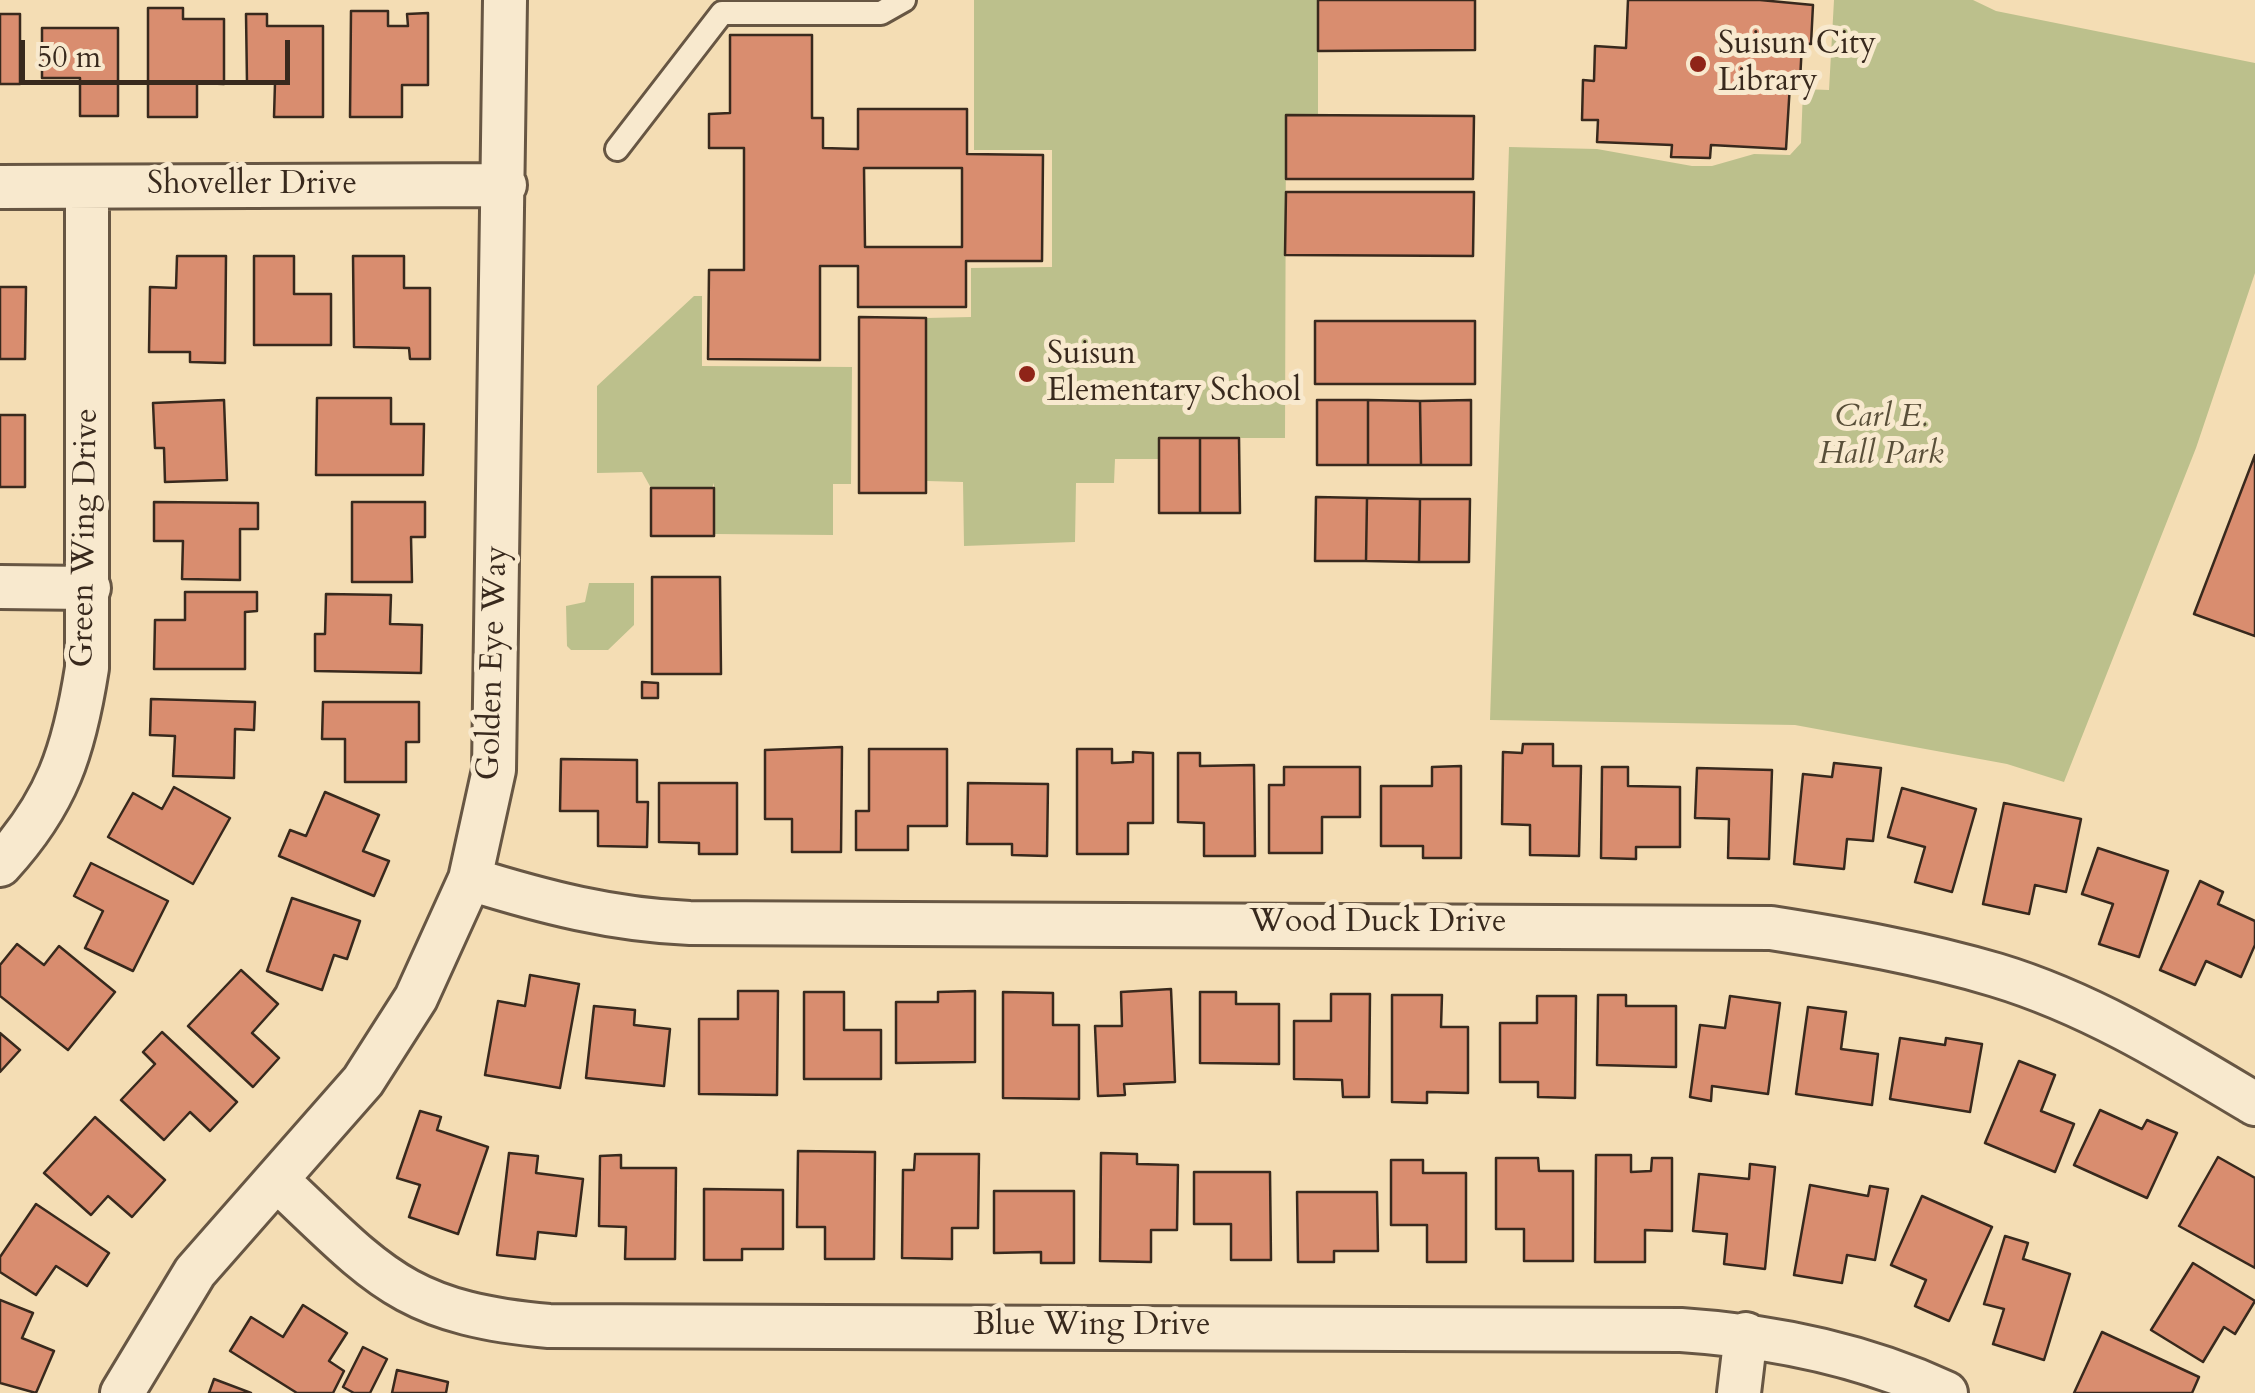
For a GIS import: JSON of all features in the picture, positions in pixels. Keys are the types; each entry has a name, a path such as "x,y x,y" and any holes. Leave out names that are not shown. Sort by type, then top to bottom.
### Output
{"street":[{"name":"Golden Eye Way","path":"122,1393 195,1272 364,1081 416,998 470,879 494,770 505,0"},
{"name":"Shoveller Drive","path":"0,187 504,185"},
{"name":"Green Wing Drive","path":"0,865 56,791 76,735 87,668 88,188"},
{"path":"0,587 89,588"},
{"name":"Wood Duck Drive","path":"470,879 542,902 629,920 690,923 1771,928 1889,947 1998,976 2152,1041 2255,1104"},
{"name":"Blue Wing Drive","path":"277,1180 382,1278 431,1306 485,1320 549,1326 1681,1330 1746,1334 1832,1352 1909,1376 1946,1393"},
{"path":"1740,1393 1746,1334"}],"lane":[{"path":"617,149 722,13 881,13 904,0"}],"green space":[{"path":"974,0 1318,0 1318,115 1286,116 1285,438 1159,438 1159,459 1115,459 1114,483 1076,483 1075,542 964,546 963,482 927,481 926,318 971,317 971,268 1052,267 1052,150 974,150"},
{"name":"Carl E. Hall Park","path":"1834,0 1973,0 1996,11 2255,63 2255,273 2196,448 2064,782 2007,764 1795,725 1490,720 1509,147 1597,149 1692,166 1712,166 1754,154 1790,155 1801,143 1803,89 1829,90"},
{"path":"694,296 702,296 702,366 852,367 851,484 833,484 833,535 714,534 714,483 712,488 651,488 642,472 597,473 597,386"},
{"path":"589,583 634,583 634,625 608,650 571,650 567,646 566,606 585,602"}],"building":[{"path":"1318,0 1475,0 1475,50 1318,51"},
{"name":"Suisun City Library","path":"1628,0 1760,0 1813,5 1811,44 1802,43 1800,81 1790,84 1786,149 1711,145 1710,158 1671,157 1672,145 1597,142 1598,120 1582,120 1583,80 1594,81 1595,46 1626,48"},
{"path":"148,8 183,8 183,19 224,19 224,84 197,83 197,117 148,117"},
{"path":"351,11 388,11 388,26 408,26 407,14 428,13 428,85 402,85 402,117 350,117"},
{"path":"0,14 20,14 20,84 0,84"},
{"path":"246,14 267,14 267,26 323,26 323,117 274,117 275,83 247,83"},
{"path":"42,28 118,28 118,116 80,116 80,78 42,78"},
{"path":"730,35 812,35 812,118 823,118 823,148 858,149 858,109 967,109 967,154 1043,155 1042,261 966,261 966,307 858,307 858,266 820,266 820,360 708,359 709,270 744,270 744,148 709,148 709,114 730,113","holes":["864,168 962,168 962,247 865,247"]},
{"path":"1286,115 1474,116 1473,179 1286,179"},
{"path":"1286,192 1474,192 1473,256 1285,255"},
{"path":"177,256 226,256 225,363 190,362 190,352 149,352 150,287 176,288"},
{"path":"254,256 294,256 294,294 331,294 331,345 254,345"},
{"path":"353,256 404,256 404,288 430,288 430,359 410,359 409,348 354,347"},
{"path":"0,287 26,287 25,359 0,359"},
{"path":"859,317 926,318 926,493 859,493"},
{"path":"1315,321 1475,321 1475,384 1315,384"},
{"path":"317,398 391,398 391,424 424,424 423,475 316,475"},
{"path":"224,400 227,480 165,482 164,448 155,448 153,403"},
{"path":"1317,400 1368,400 1368,465 1317,465"},
{"path":"1368,400 1420,401 1421,465 1368,465"},
{"path":"1471,400 1471,465 1421,465 1420,401"},
{"path":"0,415 25,415 25,487 0,487"},
{"path":"1159,438 1200,438 1200,513 1159,513"},
{"path":"1200,438 1239,438 1240,513 1200,513"},
{"path":"2255,455 2255,636 2194,614"},
{"path":"651,488 714,488 714,536 651,536"},
{"path":"1316,497 1367,498 1366,561 1315,561"},
{"path":"1367,498 1420,499 1419,562 1366,561"},
{"path":"1420,499 1470,499 1469,562 1419,562"},
{"path":"154,502 258,503 258,529 240,529 240,580 182,579 183,541 154,541"},
{"path":"352,502 425,502 425,537 411,537 412,582 352,582"},
{"path":"652,577 720,577 721,674 652,674"},
{"path":"185,592 257,592 257,611 245,612 245,669 154,669 155,620 185,620"},
{"path":"326,594 391,595 390,624 422,625 421,673 315,671 315,634 325,634"},
{"path":"642,682 658,683 658,698 642,698"},
{"path":"151,699 255,702 254,730 235,729 234,778 173,776 175,736 150,735"},
{"path":"323,702 419,702 419,742 406,742 406,782 345,782 345,739 322,739"},
{"path":"1523,744 1553,744 1553,766 1581,766 1579,856 1530,855 1530,825 1502,824 1503,752 1522,753"},
{"path":"842,747 841,852 792,852 792,819 765,819 765,750"},
{"path":"869,749 947,749 947,826 908,826 908,850 856,850 856,811 869,811"},
{"path":"1077,749 1112,749 1112,763 1133,762 1133,752 1153,753 1153,823 1128,823 1128,854 1077,854"},
{"path":"1178,753 1200,753 1200,766 1254,765 1255,856 1204,856 1204,823 1178,822"},
{"path":"561,759 637,760 637,802 648,802 647,847 598,846 598,811 560,811"},
{"path":"1834,763 1881,768 1873,841 1847,839 1844,869 1794,864 1803,774 1832,777"},
{"path":"1461,766 1461,858 1423,858 1423,846 1381,846 1381,786 1432,786 1432,767"},
{"path":"1284,767 1360,767 1360,817 1322,817 1322,853 1269,853 1269,785 1284,785"},
{"path":"1602,767 1628,767 1628,786 1680,787 1680,847 1636,847 1636,859 1601,858"},
{"path":"1697,768 1772,770 1769,859 1728,858 1729,819 1695,818"},
{"path":"659,783 737,783 737,854 699,854 699,843 659,842"},
{"path":"968,783 1048,784 1047,856 1012,855 1012,844 967,844"},
{"path":"174,787 230,818 193,884 108,837 133,793 162,809"},
{"path":"1902,788 1976,809 1952,892 1915,882 1925,847 1888,837"},
{"path":"325,792 379,815 363,851 389,861 374,896 279,856 290,830 306,836"},
{"path":"2004,803 2081,819 2066,892 2035,885 2029,914 1983,904"},
{"path":"2098,848 2168,871 2139,957 2099,944 2113,904 2082,894"},
{"path":"91,863 168,901 133,971 85,948 103,911 74,896"},
{"path":"2200,881 2223,892 2218,904 2255,921 2255,945 2241,977 2206,961 2195,985 2160,970"},
{"path":"292,898 360,921 347,959 334,955 322,990 267,971"},
{"path":"17,944 44,965 59,946 115,992 68,1050 0,996 0,965"},
{"path":"241,970 278,1004 252,1033 279,1058 253,1087 188,1026"},
{"path":"530,975 579,984 560,1088 485,1075 498,1001 525,1006"},
{"path":"1171,989 1175,1082 1124,1084 1125,1095 1098,1096 1095,1026 1122,1026 1121,992"},
{"path":"738,991 778,991 777,1095 699,1094 699,1019 738,1019"},
{"path":"975,991 975,1062 896,1063 896,1002 938,1002 938,992"},
{"path":"804,992 844,992 844,1030 881,1030 881,1079 804,1079"},
{"path":"1003,992 1053,993 1053,1025 1079,1025 1079,1099 1003,1098"},
{"path":"1200,992 1236,992 1236,1004 1279,1004 1279,1064 1200,1063"},
{"path":"1331,994 1370,994 1369,1097 1343,1097 1342,1080 1294,1079 1294,1021 1331,1021"},
{"path":"1392,995 1442,995 1441,1027 1468,1027 1468,1093 1427,1092 1427,1103 1392,1102"},
{"path":"1598,995 1626,995 1626,1006 1676,1006 1676,1067 1597,1065"},
{"path":"1537,996 1576,996 1575,1098 1538,1097 1538,1082 1500,1082 1500,1023 1537,1023"},
{"path":"1730,996 1780,1003 1768,1094 1712,1086 1711,1101 1690,1097 1700,1025 1725,1028"},
{"path":"594,1006 635,1010 634,1025 670,1029 664,1086 586,1078"},
{"path":"1808,1007 1846,1012 1841,1049 1878,1054 1872,1105 1796,1094"},
{"path":"162,1032 237,1102 210,1131 190,1112 164,1140 121,1100 155,1064 143,1052"},
{"path":"0,1033 20,1050 0,1072"},
{"path":"1900,1038 1945,1045 1946,1038 1982,1044 1970,1112 1890,1099"},
{"path":"2019,1061 2055,1075 2041,1111 2074,1124 2055,1172 1985,1143"},
{"path":"2100,1110 2142,1129 2147,1120 2177,1133 2147,1198 2074,1165"},
{"path":"420,1111 441,1117 437,1130 488,1147 458,1234 409,1217 420,1185 397,1178"},
{"path":"95,1117 165,1180 132,1217 108,1196 91,1215 44,1173"},
{"path":"798,1151 875,1152 874,1259 825,1259 825,1227 797,1227"},
{"path":"509,1153 538,1156 536,1173 583,1179 576,1236 538,1232 535,1259 497,1255"},
{"path":"1101,1153 1137,1154 1137,1164 1178,1165 1177,1230 1151,1230 1151,1262 1100,1261"},
{"path":"915,1154 979,1154 978,1228 952,1228 952,1259 902,1258 903,1170 914,1170"},
{"path":"621,1155 621,1168 676,1168 675,1259 625,1259 626,1227 599,1226 600,1156"},
{"path":"1596,1155 1631,1155 1631,1172 1651,1171 1652,1158 1672,1158 1672,1231 1645,1230 1645,1262 1595,1262"},
{"path":"2218,1157 2255,1178 2255,1268 2179,1226"},
{"path":"1496,1158 1538,1158 1539,1171 1573,1171 1573,1261 1524,1261 1524,1229 1496,1229"},
{"path":"1391,1160 1423,1160 1423,1173 1466,1173 1466,1262 1427,1262 1427,1225 1391,1225"},
{"path":"1750,1164 1775,1167 1765,1269 1724,1264 1727,1234 1693,1231 1699,1174 1749,1179"},
{"path":"1194,1172 1270,1172 1271,1260 1231,1260 1231,1224 1194,1224"},
{"path":"1810,1185 1868,1196 1870,1186 1888,1189 1875,1260 1847,1255 1842,1283 1794,1275"},
{"path":"704,1189 783,1190 783,1249 742,1249 742,1260 704,1260"},
{"path":"994,1191 1074,1191 1074,1263 1041,1263 1041,1252 994,1253"},
{"path":"1297,1192 1377,1192 1378,1251 1334,1251 1334,1262 1298,1262"},
{"path":"1922,1196 1992,1227 1949,1321 1915,1306 1926,1280 1891,1265"},
{"path":"36,1204 109,1253 87,1286 56,1266 36,1295 0,1272 0,1257"},
{"path":"2005,1236 2028,1243 2023,1259 2070,1274 2044,1360 1993,1344 2004,1309 1984,1304"},
{"path":"2193,1263 2255,1301 2235,1334 2224,1327 2203,1362 2151,1330"},
{"path":"0,1300 33,1313 22,1338 54,1351 36,1393 0,1383"},
{"path":"303,1305 347,1333 329,1361 344,1371 333,1393 297,1393 230,1351 251,1317 283,1337"},
{"path":"2102,1332 2199,1377 2192,1393 2074,1393"},
{"path":"363,1347 387,1359 370,1393 354,1393 343,1387"},
{"path":"397,1370 448,1382 446,1393 392,1393"},
{"path":"214,1379 251,1393 209,1393"}],"place":[{"name":"Suisun City Library","path":"1698,64"},
{"name":"Suisun Elementary School","path":"1027,374"}]}
